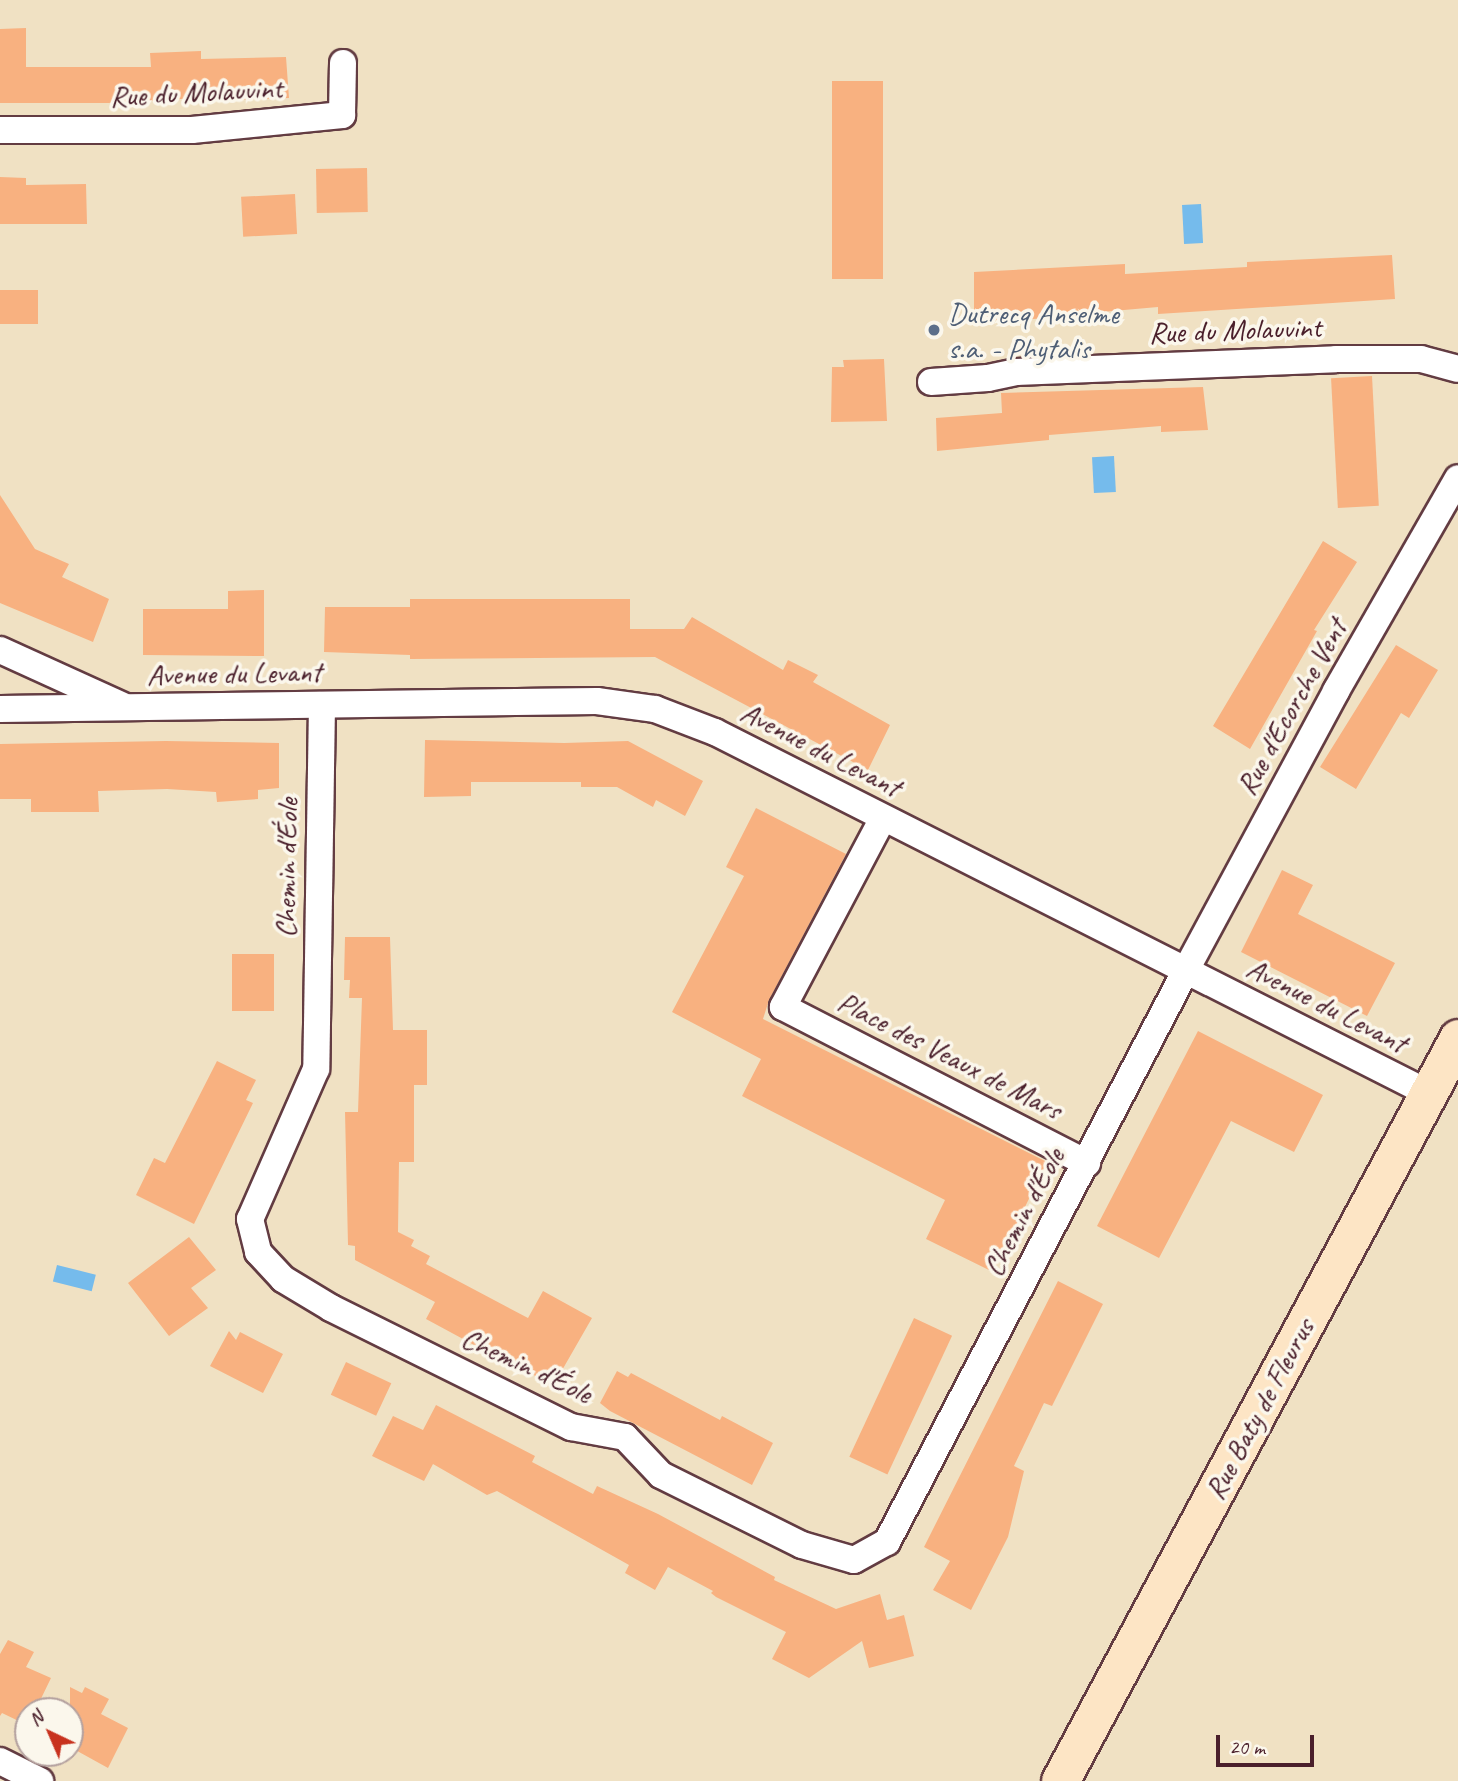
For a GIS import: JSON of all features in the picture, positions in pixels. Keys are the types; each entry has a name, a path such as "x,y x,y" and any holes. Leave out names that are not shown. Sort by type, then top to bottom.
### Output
{"street":[{"name":"Rue du Molauvint","path":"0,130 192,130 342,116 344,63"},
{"name":"Rue du Molauvint","path":"931,382 1016,373 1336,359 1421,359 1458,369"},
{"name":"Rue d'Ecorche Vent","path":"1186,970 1336,691 1458,478"},
{"name":"Avenue du Levant","path":"0,650 125,708"},
{"name":"Avenue du Levant","path":"0,709 597,701 655,709 715,732 1428,1093"},
{"name":"Chemin d'Éole","path":"322,705 316,1069 250,1219 258,1252 283,1279 321,1302 571,1427 625,1437 661,1475 802,1545 854,1560 887,1542 1186,970"},
{"name":"Place des Veaux de Mars","path":"883,818 783,1007 1087,1163"},
{"name":"Rue Baty de Fleurus","path":"1060,1781 1458,1038"},
{"path":"0,1761 40,1781"}],"water":[{"path":"1201,204 1203,243 1184,244 1182,205"},
{"path":"1114,456 1116,492 1094,493 1092,457"},
{"path":"57,1265 96,1275 92,1291 53,1281"}],"building":[{"path":"26,28 26,67 151,67 150,53 201,51 201,59 286,57 289,98 237,100 237,96 108,103 0,103 0,29"},
{"path":"832,81 883,81 883,279 832,279"},
{"path":"367,168 368,212 317,213 316,169"},
{"path":"0,177 26,178 26,185 86,184 87,224 0,224"},
{"path":"295,194 297,234 243,237 241,197"},
{"path":"1392,255 1395,299 1158,314 1158,307 1090,313 1090,317 974,321 974,272 1125,264 1125,274 1247,267 1247,262"},
{"path":"0,290 38,290 38,324 0,324"},
{"path":"884,359 887,421 831,422 832,367 844,367 843,360"},
{"path":"1372,376 1379,506 1338,508 1331,378"},
{"path":"1203,387 1208,430 1161,432 1161,426 1049,435 1049,440 937,451 936,418 1002,413 1001,393"},
{"path":"0,495 35,549 69,564 62,577 109,599 93,642 0,603"},
{"path":"1323,541 1357,562 1314,630 1317,631 1250,749 1213,726"},
{"path":"264,590 264,656 143,655 143,609 228,609 228,591"},
{"path":"410,599 630,599 630,629 684,629 692,617 783,670 788,660 818,675 813,682 890,725 868,770 655,657 410,659 410,655 324,652 325,607 410,607"},
{"path":"1396,645 1438,670 1409,718 1401,713 1356,789 1320,767"},
{"path":"425,740 564,743 628,741 703,781 685,816 656,800 653,807 617,787 581,787 581,782 471,782 471,796 424,797"},
{"path":"166,741 279,743 279,788 258,790 258,799 217,802 216,792 167,789 98,791 99,812 31,812 31,799 0,799 0,744"},
{"path":"756,808 846,854 769,1000 763,1019 1047,1162 993,1272 926,1239 945,1200 742,1096 761,1059 672,1012 744,876 726,867"},
{"path":"1282,870 1313,885 1298,914 1395,963 1367,1016 1241,952"},
{"path":"345,937 390,937 393,1030 427,1030 427,1085 414,1085 414,1162 399,1162 398,1232 414,1240 411,1246 430,1256 426,1264 528,1318 543,1291 592,1318 553,1386 477,1343 476,1346 426,1319 435,1302 355,1260 355,1246 348,1245 345,1112 358,1112 362,998 349,998 350,980 344,980"},
{"path":"232,954 274,954 274,1011 232,1011"},
{"path":"1198,1031 1323,1095 1294,1152 1231,1121 1159,1258 1097,1226"},
{"path":"217,1061 256,1080 246,1100 253,1103 194,1224 136,1195 154,1158 165,1163"},
{"path":"189,1237 216,1270 191,1288 208,1308 169,1336 128,1283"},
{"path":"1058,1281 1103,1304 1052,1406 1044,1403 1014,1466 1024,1471 1008,1537 971,1610 933,1590 950,1561 924,1547"},
{"path":"914,1318 952,1336 887,1474 849,1457"},
{"path":"229,1331 236,1340 240,1332 283,1354 263,1393 210,1366"},
{"path":"346,1362 391,1383 376,1416 331,1395"},
{"path":"617,1371 628,1377 631,1373 720,1420 722,1416 773,1443 752,1485 610,1411 600,1403"},
{"path":"436,1405 535,1456 532,1462 593,1494 597,1486 658,1514 775,1577 774,1580 836,1609 880,1594 887,1620 904,1615 914,1656 869,1668 862,1641 809,1678 772,1659 786,1632 716,1597 711,1593 713,1591 668,1567 655,1590 625,1573 629,1565 497,1491 487,1495 433,1464 424,1481 372,1456 393,1416 423,1430"},
{"path":"8,1640 34,1652 26,1667 51,1678 42,1697 14,1697 14,1719 2,1713 0,1716 0,1654"},
{"path":"70,1687 82,1693 85,1687 109,1699 101,1714 128,1728 108,1768 84,1755 84,1697 70,1697"}],"place":[{"name":"Dutrecq Anselme s.a. - Phytalis","path":"934,330"}]}
